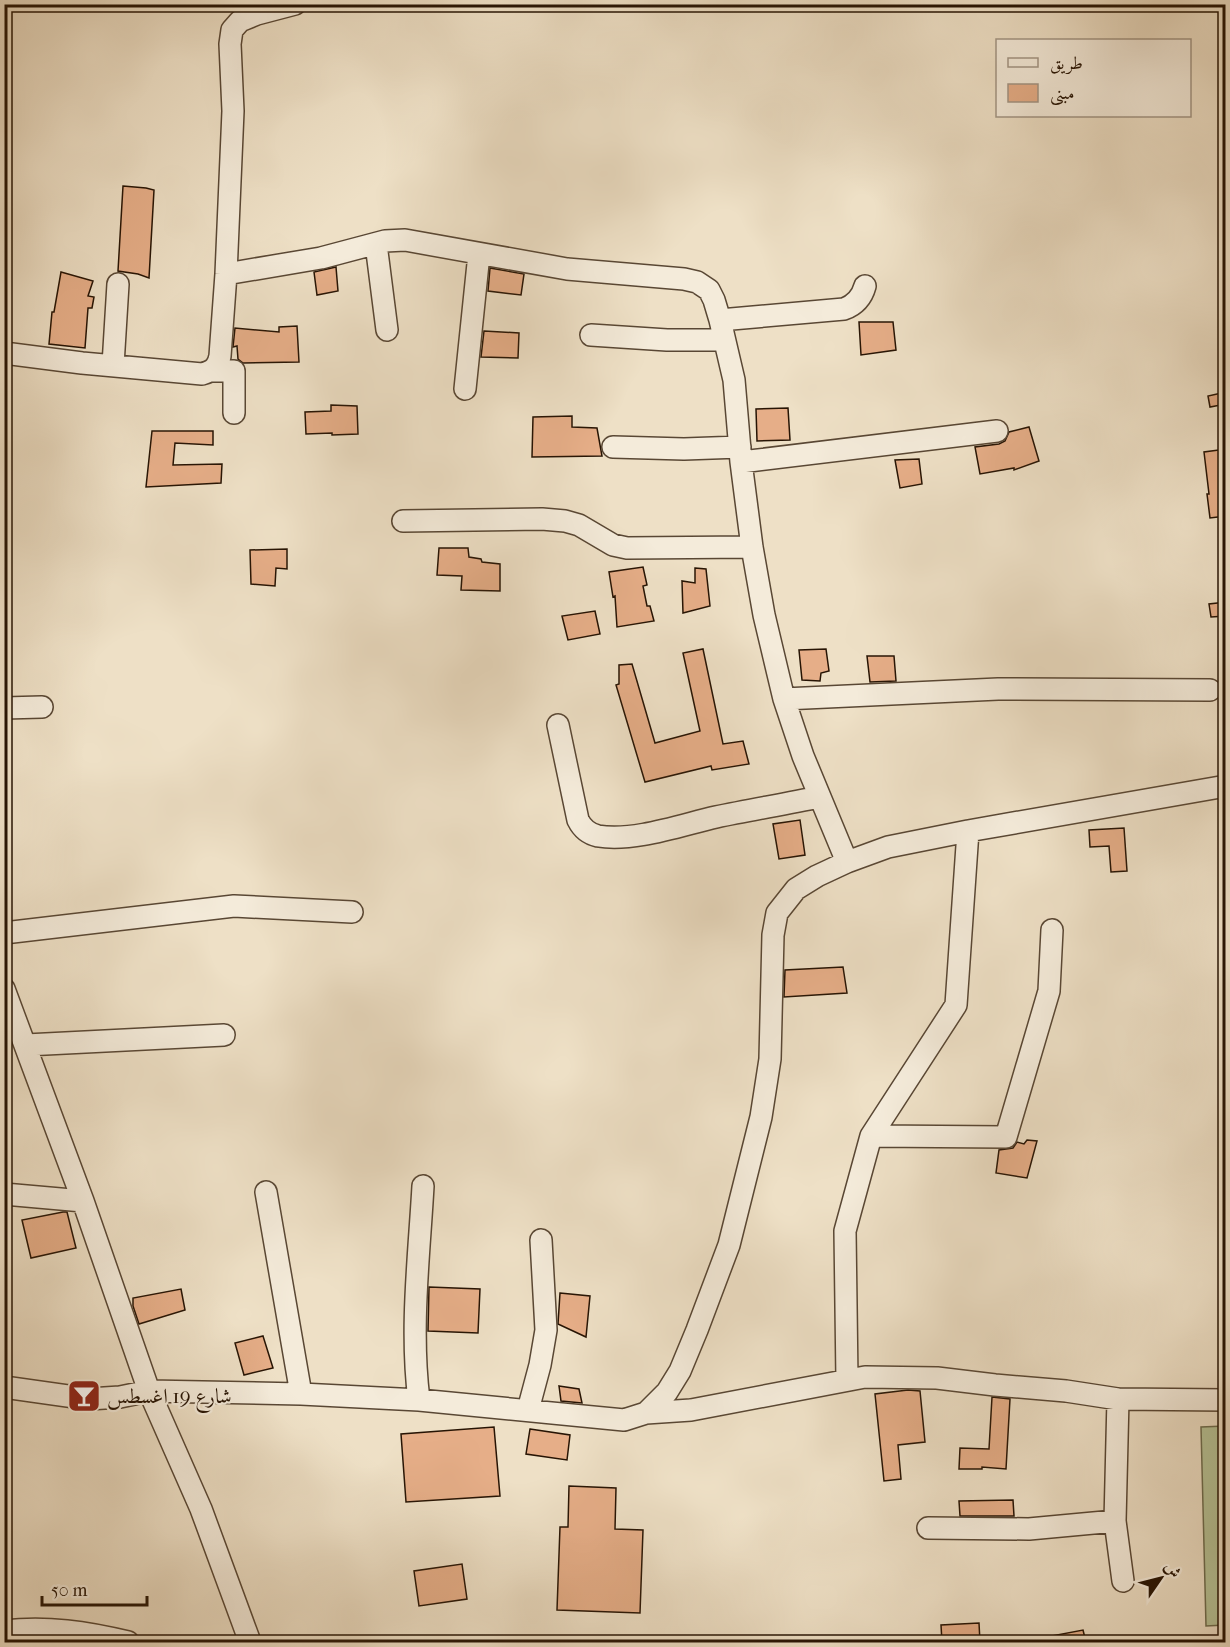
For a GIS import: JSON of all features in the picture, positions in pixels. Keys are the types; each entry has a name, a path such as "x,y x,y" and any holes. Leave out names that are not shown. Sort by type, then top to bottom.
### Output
{"street":[{"path":"213,371 219,363 220,356 226,274 233,111 230,44 232,30 240,21 295,4"},
{"path":"226,274 321,258 385,241 405,240 567,269 684,279 697,282 709,290 714,300 734,380 740,454 752,547 764,615 784,699 803,756 847,862"},
{"path":"376,244 387,330"},
{"path":"465,389 479,254"},
{"path":"113,365 118,284"},
{"path":"591,335 667,340 844,309 856,302 865,286"},
{"path":"4,353 202,374 213,371 234,371 234,413"},
{"path":"613,447 684,449 740,454 997,431"},
{"path":"403,522 542,519 579,525 613,545 627,548 752,547"},
{"path":"784,699 998,689 1210,690"},
{"path":"4,708 42,707"},
{"path":"558,724 578,820 581,826 591,834 611,837 642,834 819,797"},
{"path":"646,1413 667,1392 680,1371 729,1245 761,1118 770,1059 773,935 777,914 796,889 847,862 888,847 1226,786"},
{"path":"847,1380 845,1231 872,1136 956,1005 968,831"},
{"path":"4,933 234,906 352,912"},
{"path":"872,1136 1005,1137 1049,991 1052,930"},
{"path":"4,989 83,1201 149,1391 201,1509 249,1642"},
{"path":"26,1045 224,1035"},
{"path":"419,1400 416,1314 423,1186"},
{"path":"266,1192 301,1394"},
{"path":"4,1194 83,1201"},
{"path":"528,1410 540,1365 546,1330 542,1240"},
{"path":"4,1387 89,1399 120,1397 149,1391 301,1394 419,1400 624,1420 646,1413 691,1410 865,1377 937,1378 994,1386 1065,1391 1118,1399 1226,1400"},
{"path":"1118,1399 1115,1521 1123,1581"},
{"path":"928,1528 1029,1529 1115,1521"},
{"path":"4,1631 30,1629 77,1632 128,1642"}],"green space":[{"path":"1225,1426 1225,1625 1206,1626 1201,1427"}],"building":[{"path":"123,186 154,190 149,278 118,271"},
{"path":"336,267 338,291 317,295 314,272"},
{"path":"490,268 524,274 521,295 488,291"},
{"path":"61,272 93,281 88,296 94,297 92,308 88,308 85,348 49,344 52,312 54,312"},
{"path":"859,322 893,322 896,350 861,355"},
{"path":"297,326 299,362 243,363 238,359 237,346 233,347 235,328 279,332 279,327"},
{"path":"484,331 519,333 518,358 481,357"},
{"path":"1226,392 1226,404 1210,407 1208,396"},
{"path":"331,405 357,406 358,434 306,434 305,412 331,411"},
{"path":"788,408 790,440 757,441 756,409"},
{"path":"572,416 572,427 597,428 602,456 532,457 533,417"},
{"path":"1029,427 1039,461 1014,470 1014,468 980,474 975,447 999,444 1005,441 1009,432"},
{"path":"152,431 213,431 213,445 175,443 173,465 222,464 221,483 146,487"},
{"path":"1226,449 1226,516 1210,518 1204,452"},
{"path":"919,459 922,484 900,488 895,460"},
{"path":"439,548 468,548 469,557 481,559 482,562 500,564 500,591 461,590 462,576 437,575"},
{"path":"287,549 287,569 276,568 275,586 251,584 250,550"},
{"path":"643,567 647,585 643,586 647,606 650,606 654,621 617,627 615,596 613,597 609,572"},
{"path":"695,568 706,569 710,606 683,613 682,581 695,583"},
{"path":"1226,602 1226,616 1211,617 1209,604"},
{"path":"595,611 600,634 568,640 562,616"},
{"path":"703,649 723,744 743,741 749,764 712,770 711,766 645,782 616,685 619,684 619,665 632,664 655,743 700,731 683,653"},
{"path":"826,649 829,671 821,673 820,681 802,680 799,650"},
{"path":"867,656 894,656 896,681 870,682"},
{"path":"800,820 805,855 779,859 773,824"},
{"path":"1124,828 1127,871 1111,872 1109,846 1090,847 1089,830"},
{"path":"843,967 847,993 784,997 785,970"},
{"path":"1027,1140 1037,1141 1027,1178 996,1173 999,1150 1013,1148 1017,1142 1024,1144"},
{"path":"67,1212 76,1248 31,1258 22,1220"},
{"path":"429,1287 480,1289 478,1333 428,1331"},
{"path":"181,1289 185,1310 139,1324 133,1298"},
{"path":"560,1293 590,1296 586,1337 558,1324"},
{"path":"263,1336 273,1368 244,1375 235,1343"},
{"path":"559,1386 579,1389 582,1403 561,1401"},
{"path":"920,1391 925,1442 898,1445 901,1479 884,1481 875,1394"},
{"path":"992,1397 1010,1399 1006,1469 982,1467 982,1469 959,1469 960,1448 989,1449"},
{"path":"494,1427 500,1496 406,1502 401,1434"},
{"path":"530,1429 570,1435 567,1460 526,1454"},
{"path":"569,1486 616,1488 615,1529 643,1530 640,1613 557,1610 560,1527 568,1527"},
{"path":"1013,1500 1014,1516 960,1516 959,1501"},
{"path":"462,1564 467,1599 419,1606 414,1571"},
{"path":"979,1623 980,1642 942,1642 941,1625"},
{"path":"1083,1630 1086,1642 1047,1642 1046,1637"}],"place":[{"name":"شارع 19 اغسطس","path":"84,1396"}]}
